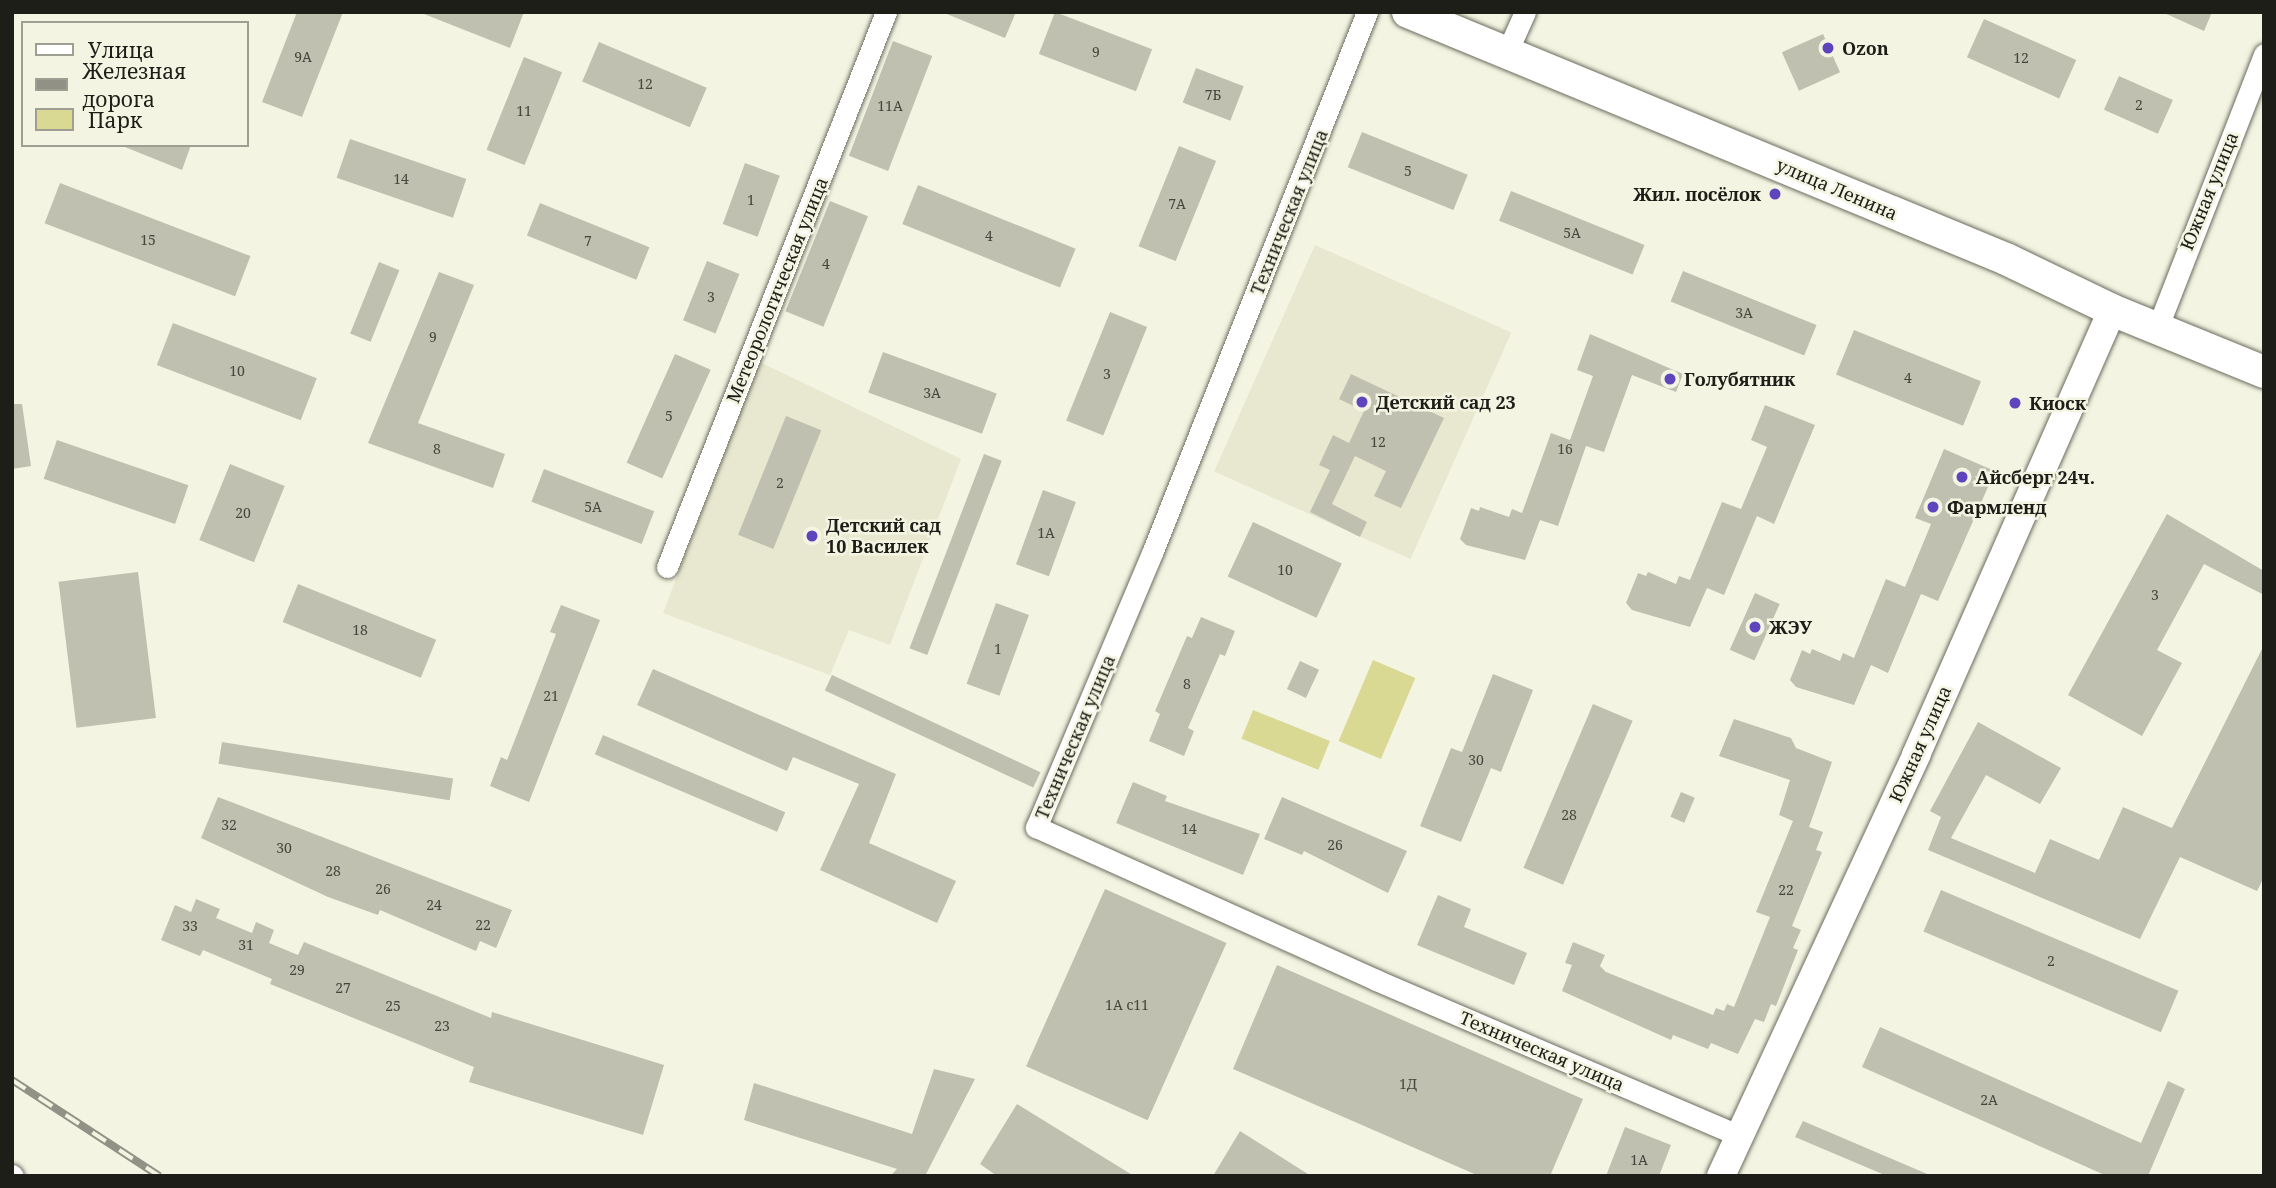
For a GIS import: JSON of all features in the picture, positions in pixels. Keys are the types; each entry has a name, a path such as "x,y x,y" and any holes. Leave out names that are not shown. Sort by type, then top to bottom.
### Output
{"main road":[{"name":"улица Ленина","path":"1408,12 2006,259 2112,310 2264,372"}],"street":[{"name":"Метеорологическая улица","path":"667,567 886,12"},
{"name":"Техническая улица","path":"1367,12 1110,656 1036,827 1376,980 1740,1136"},
{"path":"1507,52 1525,12"},
{"name":"Южная улица","path":"2157,329 2264,54"},
{"name":"Южная улица","path":"1721,1176 1916,755 2112,310"}],"shaded area":[{"name":"Детский сад 23","path":"1315,245 1511,332 1411,559 1214,472"},
{"name":"Детский сад 10 Василек","path":"760,362 961,459 890,645 849,630 830,675 663,613"}],"green space":[{"path":"1373,660 1415,678 1381,759 1339,741"},
{"path":"1253,710 1330,741 1318,770 1241,739"}],"building":[{"path":"297,12 343,12 302,117 262,102"},
{"path":"419,12 524,12 510,48"},
{"path":"942,12 1016,12 1005,38"},
{"path":"1055,12 1152,49 1136,91 1039,54"},
{"path":"2162,12 2212,12 2204,31"},
{"path":"1984,19 2076,60 2059,98 1967,57"},
{"path":"1823,34 1840,72 1799,91 1782,52"},
{"path":"893,41 932,56 888,171 849,156"},
{"path":"599,42 707,88 690,127 582,82"},
{"path":"524,57 562,72 525,165 487,150"},
{"path":"1196,68 1244,86 1230,121 1183,103"},
{"path":"2119,76 2173,100 2158,134 2104,110"},
{"path":"1362,132 1468,175 1453,210 1348,167"},
{"path":"350,139 466,179 453,218 337,178"},
{"path":"1179,146 1216,161 1176,261 1139,246"},
{"path":"125,147 190,147 182,170"},
{"path":"745,163 780,176 758,237 723,224"},
{"path":"60,183 250,256 235,296 45,223"},
{"path":"918,185 1076,249 1060,288 902,224"},
{"path":"1511,191 1645,245 1633,275 1499,221"},
{"path":"830,201 868,216 823,327 785,311"},
{"path":"540,203 649,247 636,280 527,235"},
{"path":"707,261 739,274 715,333 683,320"},
{"path":"379,262 399,270 371,342 350,333"},
{"path":"1683,271 1817,325 1804,356 1671,302"},
{"path":"439,272 474,285 418,423 505,454 493,488 368,443"},
{"path":"1110,312 1147,327 1103,435 1066,420"},
{"path":"173,323 317,378 301,420 157,365"},
{"path":"1854,330 1981,381 1963,426 1836,375"},
{"path":"1590,334 1683,374 1676,392 1632,375 1604,452 1586,446 1558,526 1540,520 1525,560 1466,545 1460,539 1471,508 1479,511 1480,507 1509,517 1512,509 1522,513 1551,433 1570,440 1593,376 1577,370"},
{"path":"883,352 997,393 982,434 868,392"},
{"path":"675,354 711,370 662,479 627,463"},
{"path":"1351,374 1444,418 1401,508 1374,496 1386,471 1355,456 1332,504 1367,522 1360,537 1310,512 1330,470 1319,465 1333,435 1349,443 1364,411 1339,399"},
{"path":"12,404 22,404 31,466 12,469"},
{"path":"1765,405 1815,425 1774,524 1757,516 1724,595 1707,588 1690,627 1632,610 1626,603 1638,573 1646,576 1648,572 1676,584 1679,576 1690,580 1722,502 1741,509 1767,447 1751,440"},
{"path":"786,416 821,430 773,549 738,535"},
{"path":"57,440 188,485 175,524 44,479"},
{"path":"1944,449 1995,471 1938,601 1921,594 1888,673 1871,665 1854,705 1796,687 1790,680 1802,650 1810,654 1812,649 1840,661 1843,653 1854,658 1886,579 1905,587 1931,524 1915,518"},
{"path":"984,454 1002,461 927,655 909,648"},
{"path":"230,464 285,486 254,562 199,540"},
{"path":"544,469 654,511 642,544 531,502"},
{"path":"1043,490 1076,502 1049,576 1016,564"},
{"path":"2167,514 2264,571 2264,595 2204,564 2157,650 2182,663 2142,736 2068,695"},
{"path":"1253,522 1342,563 1316,618 1228,576"},
{"path":"138,572 156,718 77,728 59,582"},
{"path":"298,584 436,640 421,678 283,622"},
{"name":"ЖЭУ","path":"1755,593 1780,604 1754,661 1730,650"},
{"path":"996,603 1029,615 999,696 967,684"},
{"path":"561,605 600,620 529,802 490,786 501,757 507,760 556,634 550,632"},
{"path":"1201,617 1235,631 1225,656 1220,654 1188,728 1194,731 1184,756 1149,741 1160,714 1155,711 1187,636 1192,638"},
{"path":"2264,645 2264,877 2257,891 2180,857 2140,939 1928,850 1941,817 1930,811 1978,722 2061,768 2040,804 1986,775 1951,838 2035,873 2050,839 2099,860 2123,807 2172,828"},
{"path":"1300,661 1319,670 1306,698 1287,689"},
{"path":"653,669 896,774 869,843 956,881 937,923 820,870 859,784 793,757 787,771 637,705"},
{"path":"1493,674 1533,690 1501,772 1491,768 1461,842 1420,826 1451,748 1462,752"},
{"path":"832,675 1040,772 1033,788 825,690"},
{"path":"1593,704 1633,721 1563,885 1523,868"},
{"path":"1734,719 1791,738 1796,748 1832,762 1809,827 1823,832 1816,850 1822,852 1792,926 1801,930 1793,948 1798,950 1776,1006 1771,1004 1764,1022 1755,1019 1738,1054 1711,1043 1708,1049 1673,1035 1671,1040 1562,991 1572,965 1565,963 1573,942 1605,955 1600,966 1606,972 1713,1015 1716,1008 1724,1011 1727,1004 1734,1007 1770,917 1756,912 1793,821 1779,815 1790,780 1719,756"},
{"path":"603,735 785,812 777,832 595,754"},
{"path":"222,742 453,779 450,800 219,764"},
{"path":"1133,782 1167,796 1165,801 1260,834 1243,875 1116,823"},
{"path":"1681,792 1695,798 1684,823 1670,817"},
{"path":"218,797 512,910 496,948 480,941 476,951 380,910 378,915 328,897 201,838"},
{"path":"1282,797 1407,851 1388,893 1304,851 1302,855 1264,839"},
{"path":"1105,889 1227,943 1148,1120 1026,1066"},
{"path":"1941,890 2178,991 2161,1032 1923,931"},
{"path":"1438,895 1471,909 1464,927 1527,953 1514,985 1417,945"},
{"path":"196,899 220,909 216,918 252,933 256,922 274,930 269,943 298,955 304,942 491,1018 492,1012 664,1065 643,1135 469,1082 474,1067 270,984 272,979 203,950 200,956 161,940 175,905 191,912"},
{"path":"1277,965 1583,1099 1550,1176 1479,1176 1233,1069"},
{"path":"1880,1027 2141,1143 2168,1081 2185,1089 2148,1176 2107,1176 1862,1067"},
{"path":"934,1069 975,1079 925,1176 890,1176 897,1169 744,1120 754,1083 912,1134"},
{"path":"1017,1104 1134,1176 997,1176 980,1164"},
{"path":"1803,1121 1932,1176 1887,1176 1795,1137"},
{"path":"1625,1127 1671,1145 1659,1176 1606,1176"},
{"path":"1240,1131 1311,1176 1213,1176"}],"railway":[{"path":"12,1080 159,1176"}],"place":[{"name":"Ozon","path":"1828,48"},
{"name":"Жил. посёлок","path":"1775,194"},
{"name":"Голубятник","path":"1670,379"},
{"name":"Детский сад 23","path":"1362,402"},
{"name":"Киоск","path":"2015,403"},
{"name":"Айсберг 24ч.","path":"1962,477"},
{"name":"Фармленд","path":"1933,507"},
{"name":"Детский сад 10 Василек","path":"812,536"},
{"name":"ЖЭУ","path":"1755,627"}]}
